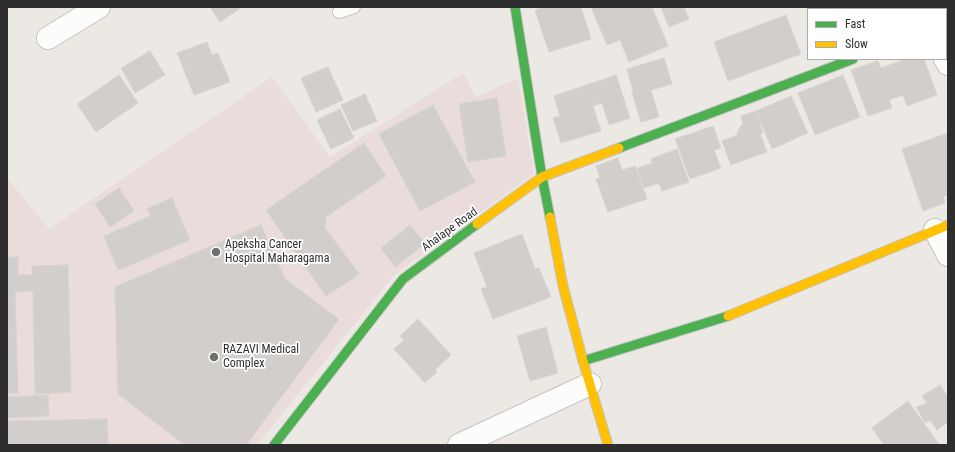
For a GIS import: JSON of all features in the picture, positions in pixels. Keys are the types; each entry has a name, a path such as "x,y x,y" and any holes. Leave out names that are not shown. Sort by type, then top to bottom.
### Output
{"street":[{"path":"48,38 99,7"},
{"path":"515,7 542,177 563,286 608,445"},
{"name":"Ahalape Road","path":"274,445 403,279 542,177 850,60"},
{"path":"583,361 727,316 942,227 948,254"},
{"path":"459,445 590,384"}],"lane":[{"path":"339,12 354,7"}],"shaded area":[{"name":"Apeksha Cancer Hospital Maharagama","path":"463,73 476,97 518,78 534,174 393,276 257,445 7,445 7,178 49,229 272,77 330,157"}],"building":[{"path":"210,7 242,7 220,22"},
{"path":"546,7 581,7 591,39 549,52 535,10"},
{"path":"591,7 652,7 668,46 629,62 620,40 607,45"},
{"path":"661,7 684,7 689,19 669,27"},
{"path":"856,7 919,7 919,8"},
{"path":"948,7 948,39 947,8 944,8"},
{"path":"786,15 801,54 728,81 714,42"},
{"path":"207,42 212,55 218,53 230,82 194,95 177,53"},
{"path":"150,51 165,75 135,93 121,68"},
{"path":"664,58 672,84 651,90 659,117 641,122 627,69"},
{"path":"903,60 924,60 937,95 907,106 903,95 889,100 892,108 868,116 851,70 878,61 881,68"},
{"path":"328,67 343,100 316,112 301,78"},
{"path":"119,75 138,103 96,132 77,104"},
{"path":"616,75 630,118 609,125 602,103 593,106 601,131 561,143 553,118 560,116 554,96"},
{"path":"843,75 860,117 815,135 798,93"},
{"path":"365,94 377,121 353,131 341,105"},
{"path":"791,96 808,133 772,149 756,111"},
{"path":"497,98 506,156 468,162 459,104"},
{"path":"433,105 475,182 420,211 379,134"},
{"path":"340,109 354,138 331,149 317,120"},
{"path":"756,111 763,133 760,134 767,152 731,165 722,141 737,135 743,124 741,116"},
{"path":"713,126 721,148 714,150 721,168 690,179 675,139"},
{"path":"948,133 948,195 943,196 945,203 923,211 902,149"},
{"path":"364,143 386,176 326,217 325,228 359,274 326,296 266,210"},
{"path":"677,149 689,182 662,191 659,183 644,188 637,168 652,163 651,159"},
{"path":"618,158 622,170 635,166 647,199 608,212 596,179 600,178 596,166"},
{"path":"119,188 134,211 110,227 95,204"},
{"path":"172,198 190,240 118,270 104,236 151,216 147,209"},
{"name":"RAZAVI Medical Complex","path":"261,225 285,279 339,319 246,445 185,445 118,394 115,287"},
{"path":"410,225 425,244 395,267 381,248"},
{"path":"522,234 535,269 539,268 551,297 493,319 481,289 487,287 474,253"},
{"path":"7,257 18,257 18,275 33,275 32,266 68,265 71,392 35,394 33,291 15,292 18,393 7,394"},
{"path":"418,319 451,355 435,370 437,372 425,383 394,349 404,340 400,336"},
{"path":"546,327 558,373 530,381 517,336"},
{"path":"940,385 948,397 948,422 937,430 930,420 925,423 916,407 927,403 922,396"},
{"path":"48,395 49,416 7,418 7,397"},
{"path":"908,401 939,445 884,445 872,428"},
{"path":"107,419 108,445 7,445 7,421"}],"traffic: fast":[{"path":"515,7 542,177 550,217"},
{"path":"619,148 850,60"},
{"path":"274,445 403,279 477,224"},
{"path":"583,361 728,316"}],"traffic: slow":[{"path":"477,224 542,177 619,148"},
{"path":"550,217 563,286 608,445"},
{"path":"728,316 948,225"}],"place":[{"name":"Apeksha Cancer Hospital Maharagama","path":"216,252"},
{"name":"RAZAVI Medical Complex","path":"214,357"}]}
